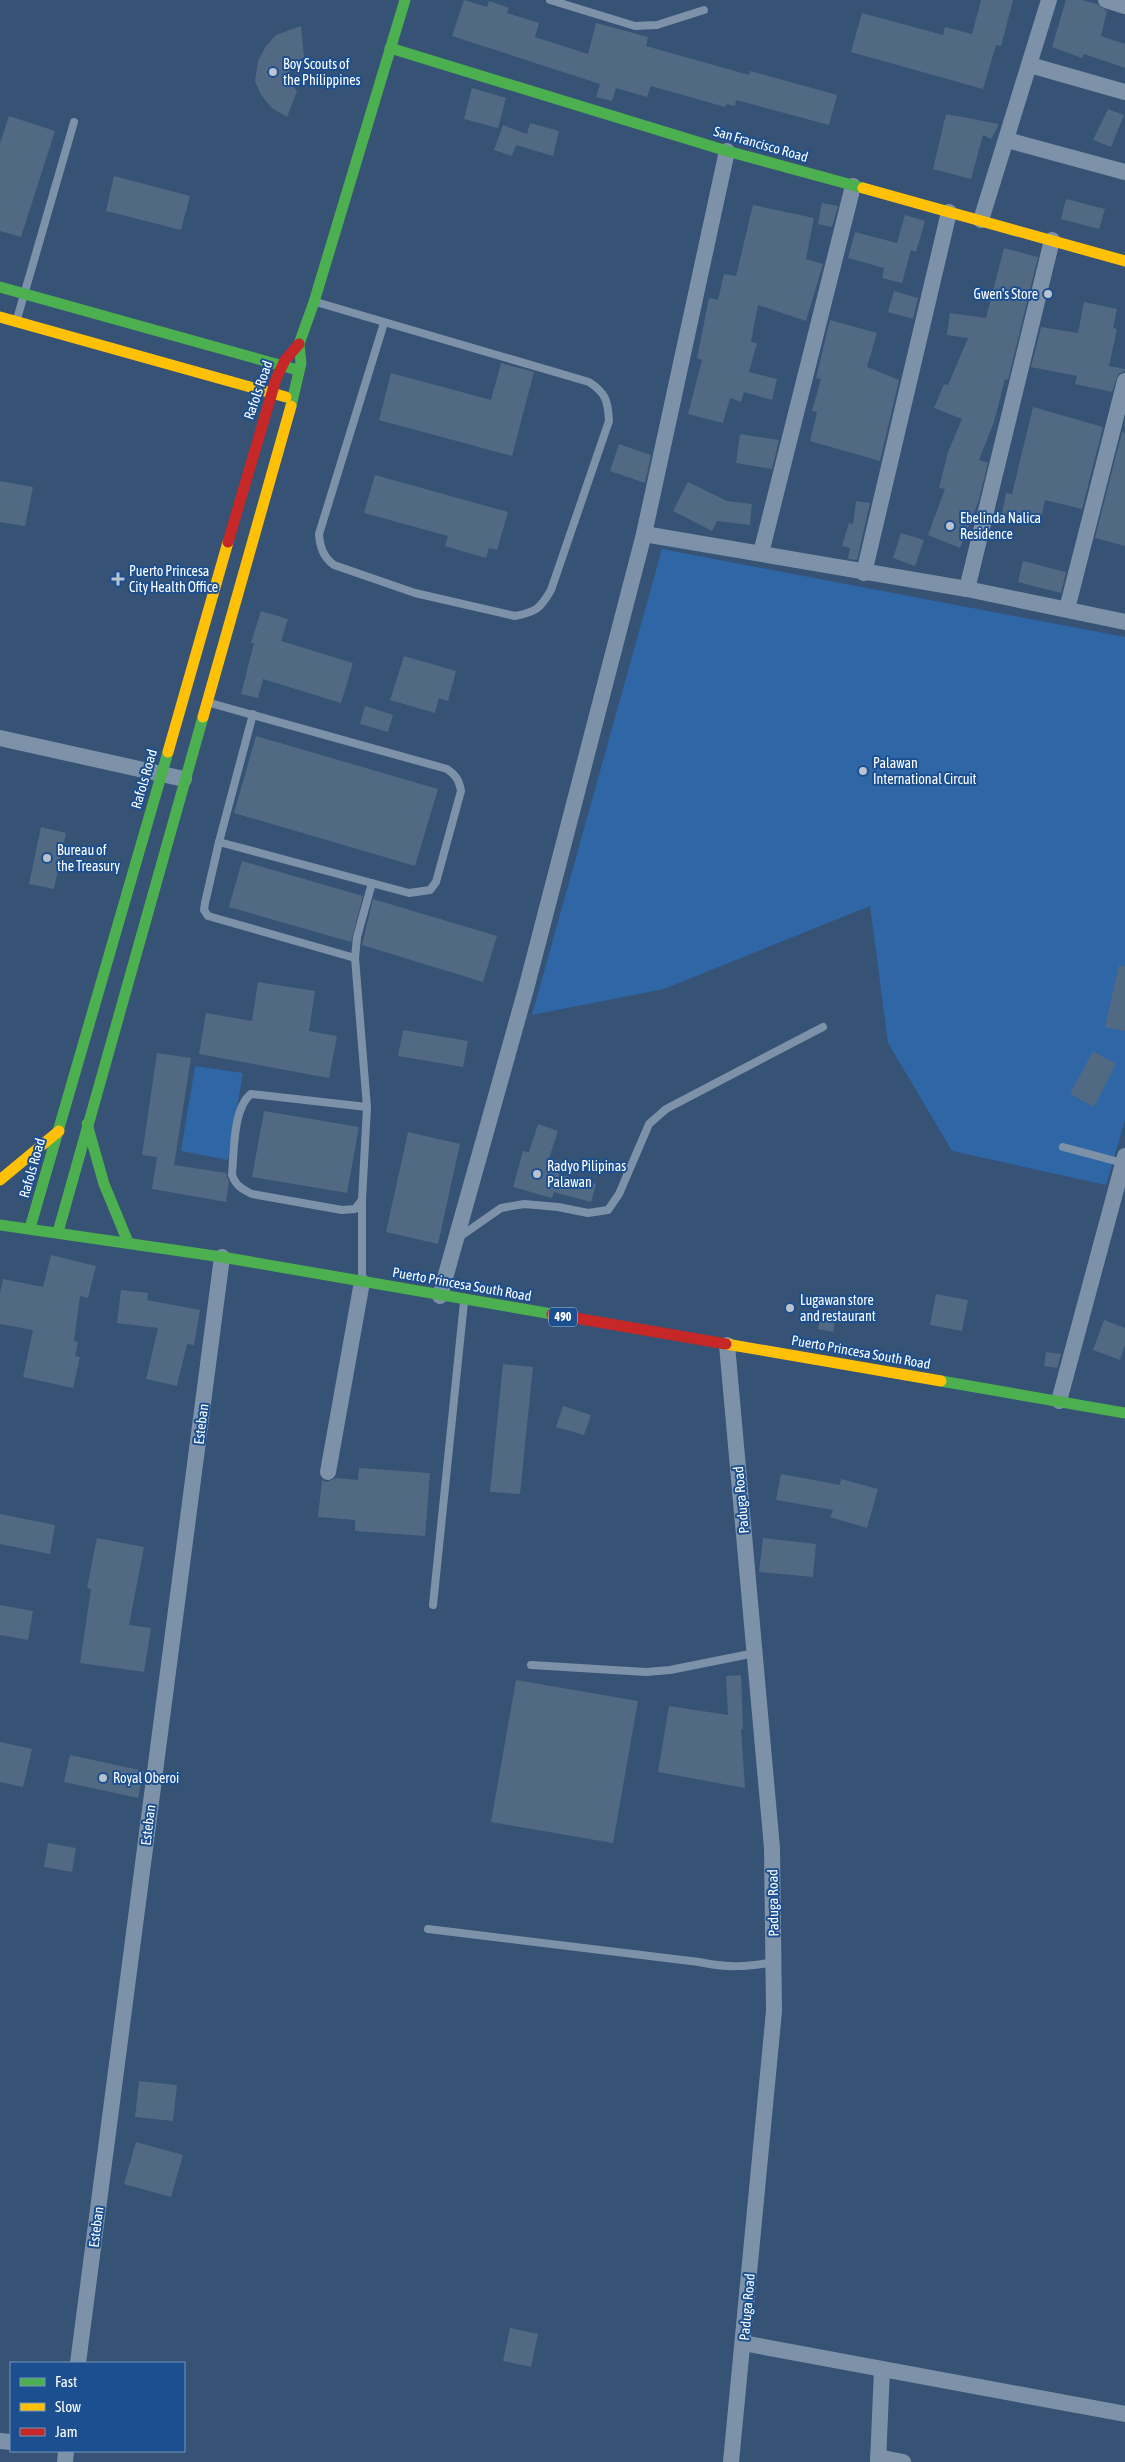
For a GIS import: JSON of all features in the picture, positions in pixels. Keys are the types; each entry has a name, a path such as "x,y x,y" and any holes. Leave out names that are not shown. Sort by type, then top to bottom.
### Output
{"street":[{"name":"Rafols Road","path":"58,1232 292,400 301,363 299,344 314,302 405,0"},
{"path":"981,220 1049,0"},
{"path":"1106,0 1125,6"},
{"name":"San Francisco Road","path":"390,48 727,151 1125,261"},
{"path":"1030,65 1125,92"},
{"path":"1007,140 1125,172"},
{"path":"440,1296 526,989 644,534 727,151"},
{"path":"761,552 853,186"},
{"path":"864,573 949,212"},
{"path":"966,589 1052,240"},
{"path":"0,287 299,371"},
{"path":"0,317 292,400"},
{"name":"Rafols Road","path":"30,1228 272,393 281,366 291,350 299,344"},
{"path":"1067,609 1125,381"},
{"path":"644,534 761,552 864,573 966,589 1125,622"},
{"path":"0,738 184,779"},
{"path":"87,1124 100,1178 128,1242"},
{"path":"0,1180 59,1131"},
{"path":"1058,1401 1124,1160"},
{"name":"Puerto Princesa South Road","path":"0,1225 222,1257 1125,1413"},
{"name":"Esteban","path":"78,2362 222,1257"},
{"path":"328,1472 362,1282"},
{"name":"Paduga Road","path":"727,1345 772,1848 774,1962 774,2011 731,2462"},
{"path":"743,2343 1125,2414"},
{"path":"882,2369 878,2460 903,2462"}],"lane":[{"path":"550,0 635,26 658,25 704,10"},
{"path":"16,322 74,122"},
{"path":"314,302 589,382 602,391 608,406 610,422 551,590 542,607 530,614 515,616 415,593 334,565 326,559 320,546 319,534 384,323"},
{"path":"206,702 447,769 459,781 462,791 436,882 430,890 410,893 220,842"},
{"path":"253,714 204,910 208,916 355,958"},
{"path":"362,1282 362,1200 367,1107 355,958 357,937 372,883"},
{"path":"455,1240 501,1208 524,1204 558,1207 588,1213 608,1210 619,1194 649,1124 666,1109 823,1027"},
{"path":"362,1200 359,1206 349,1211 252,1194 240,1188 232,1175 239,1110 243,1100 251,1094 367,1107"},
{"path":"1063,1146 1124,1160"},
{"path":"433,1605 464,1300"},
{"path":"531,1665 646,1672 670,1670 755,1653"},
{"path":"428,1929 721,1967 743,1967 774,1962"}],"shaded area":[{"name":"Palawan International Circuit","path":"662,549 1125,637 1125,1120 1106,1185 952,1151 888,1043 870,906 664,989 532,1015"},
{"path":"195,1066 243,1073 228,1160 181,1151"}],"building":[{"path":"464,0 487,7 489,1 509,8 507,13 539,23 535,37 588,54 596,23 648,37 646,46 749,75 750,71 837,95 829,125 736,100 735,106 727,104 725,107 651,86 647,97 616,88 612,101 596,97 600,84 452,36"},
{"path":"981,0 1013,0 1001,46 996,45 983,89 851,52 862,13 943,35 945,27 972,34"},
{"path":"1066,0 1082,0 1097,4 1107,11 1101,36 1125,44 1125,68 1084,54 1082,58 1052,47"},
{"name":"Boy Scouts of the Philippines","path":"301,26 304,57 291,65 288,80 297,91 287,117 272,108 261,95 255,81 258,61 266,46 276,35"},
{"path":"472,88 506,98 498,128 464,119"},
{"path":"1108,109 1124,115 1111,147 1093,140"},
{"path":"946,114 999,124 991,139 983,135 971,179 933,169"},
{"path":"9,116 55,131 21,237 0,231 0,143"},
{"path":"530,123 559,131 553,156 516,145 512,156 494,150 503,125 527,134"},
{"path":"114,176 190,196 181,230 106,211"},
{"path":"1066,199 1105,209 1099,229 1061,219"},
{"path":"822,203 838,206 832,227 818,224"},
{"path":"753,205 814,218 806,259 823,264 806,321 758,305 751,342 757,343 749,372 777,379 772,400 744,392 741,402 730,398 723,423 688,414 702,360 697,358 709,298 718,300 724,274 736,276"},
{"path":"905,215 925,221 916,252 911,250 902,283 882,278 884,268 848,258 855,232 897,243"},
{"path":"1004,248 1038,257 1008,380 1005,379 994,422 979,460 988,463 978,503 960,548 928,535 945,489 939,488 948,452 962,419 934,408 944,384 948,385 968,338 947,335 950,313 986,318"},
{"path":"894,291 918,298 913,319 888,312"},
{"path":"1084,302 1117,309 1113,328 1117,329 1109,366 1125,369 1125,371 1118,374 1112,392 1075,384 1077,376 1031,367 1041,327 1078,333"},
{"path":"830,320 877,333 867,367 899,380 880,461 810,441 817,412 812,411 821,379 816,378"},
{"path":"501,363 534,372 512,456 379,420 391,373 491,400"},
{"path":"1033,407 1103,427 1082,509 1045,500 1041,520 1002,514 1006,493 1012,494"},
{"path":"1122,432 1125,433 1125,546 1095,538"},
{"path":"740,434 779,440 772,469 736,463"},
{"path":"619,444 651,455 645,483 610,471"},
{"path":"375,475 508,512 497,550 489,548 486,558 445,546 448,536 364,513"},
{"path":"0,481 33,487 25,526 0,522"},
{"path":"688,482 727,501 752,504 750,525 717,521 712,531 673,511"},
{"path":"856,501 870,503 857,560 848,559 850,548 842,546 849,523 853,524"},
{"path":"901,533 924,540 915,566 893,558"},
{"path":"1023,561 1066,572 1061,593 1018,582"},
{"path":"261,611 288,619 281,641 353,663 341,703 263,679 258,698 241,694 254,643 251,643"},
{"path":"404,656 456,671 448,701 439,698 435,713 390,700"},
{"path":"365,706 393,715 388,732 360,724"},
{"path":"256,736 438,789 415,866 234,813"},
{"name":"Bureau of the Treasury","path":"41,827 66,833 54,889 29,884"},
{"path":"242,861 363,896 351,942 229,907"},
{"path":"373,899 497,936 483,982 362,945"},
{"path":"1119,965 1125,966 1125,1031 1105,1027"},
{"path":"258,982 315,991 309,1031 337,1036 329,1078 199,1054 206,1013 252,1021"},
{"path":"403,1030 468,1041 463,1067 398,1056"},
{"path":"1093,1051 1116,1064 1094,1107 1070,1094"},
{"path":"157,1053 191,1058 174,1165 226,1173 229,1182 226,1202 152,1189 157,1157 142,1155"},
{"path":"264,1111 359,1127 347,1193 252,1177"},
{"path":"538,1124 558,1131 549,1158 562,1162 558,1174 596,1184 591,1202 554,1192 552,1198 513,1187 523,1151 529,1152"},
{"path":"408,1132 460,1144 438,1244 386,1232"},
{"path":"51,1255 96,1266 88,1298 80,1296 74,1341 78,1342 75,1356 80,1357 73,1388 23,1377 33,1330 0,1324 0,1293 3,1279 43,1287"},
{"path":"121,1290 148,1293 147,1300 200,1310 194,1345 187,1344 177,1386 146,1379 158,1328 117,1323"},
{"path":"936,1294 968,1300 962,1331 930,1325"},
{"path":"821,1313 836,1316 833,1332 818,1329"},
{"path":"1104,1320 1125,1328 1125,1345 1120,1360 1093,1350"},
{"path":"1046,1352 1061,1354 1057,1368 1044,1366"},
{"path":"503,1364 533,1367 520,1494 490,1492"},
{"path":"563,1406 591,1415 584,1435 556,1427"},
{"path":"359,1468 430,1473 425,1536 355,1531 355,1520 318,1517 322,1480 327,1482 336,1478 358,1480"},
{"path":"781,1474 840,1485 841,1479 878,1489 867,1528 830,1517 833,1510 776,1500"},
{"path":"0,1514 55,1525 50,1554 0,1544"},
{"path":"97,1538 144,1547 129,1625 151,1628 144,1672 80,1663 91,1589 87,1588"},
{"path":"763,1538 816,1544 813,1577 759,1572"},
{"path":"0,1605 33,1611 28,1640 0,1635"},
{"path":"741,1675 743,1729 741,1729 745,1788 658,1772 669,1706 728,1715 726,1676"},
{"path":"516,1680 638,1701 613,1843 491,1822"},
{"path":"0,1742 32,1749 23,1787 0,1782"},
{"path":"70,1755 144,1771 138,1798 64,1782"},
{"path":"48,1843 76,1848 72,1872 44,1867"},
{"path":"139,2081 177,2085 173,2121 135,2117"},
{"path":"136,2142 183,2155 171,2197 124,2184"},
{"path":"510,2328 538,2334 531,2367 503,2361"}],"traffic: fast":[{"path":"291,406 301,363 299,344 314,302 405,0"},
{"path":"390,48 727,151 863,188"},
{"path":"0,287 294,369"},
{"path":"58,1232 203,717"},
{"path":"30,1228 168,752"},
{"path":"87,1124 104,1184 128,1242"},
{"path":"0,1225 222,1257 552,1314"},
{"path":"941,1381 1125,1413"}],"traffic: slow":[{"path":"863,188 1125,261"},
{"path":"0,317 286,397"},
{"path":"203,717 291,406"},
{"path":"168,752 228,542"},
{"path":"0,1180 59,1131"},
{"path":"726,1344 941,1381"}],"traffic: jam":[{"path":"228,542 276,379 285,360 299,344"},
{"path":"552,1314 726,1344"}],"place":[{"name":"Boy Scouts of the Philippines","path":"273,72"},
{"name":"Gwen's Store","path":"1048,294"},
{"name":"Ebelinda Nalica Residence","path":"950,526"},
{"name":"Puerto Princesa City Health Office","path":"118,579"},
{"name":"Palawan International Circuit","path":"863,771"},
{"name":"Bureau of the Treasury","path":"47,858"},
{"name":"Radyo Pilipinas Palawan","path":"537,1174"},
{"name":"Lugawan store and restaurant","path":"790,1308"},
{"name":"Royal Oberoi","path":"103,1778"}]}
